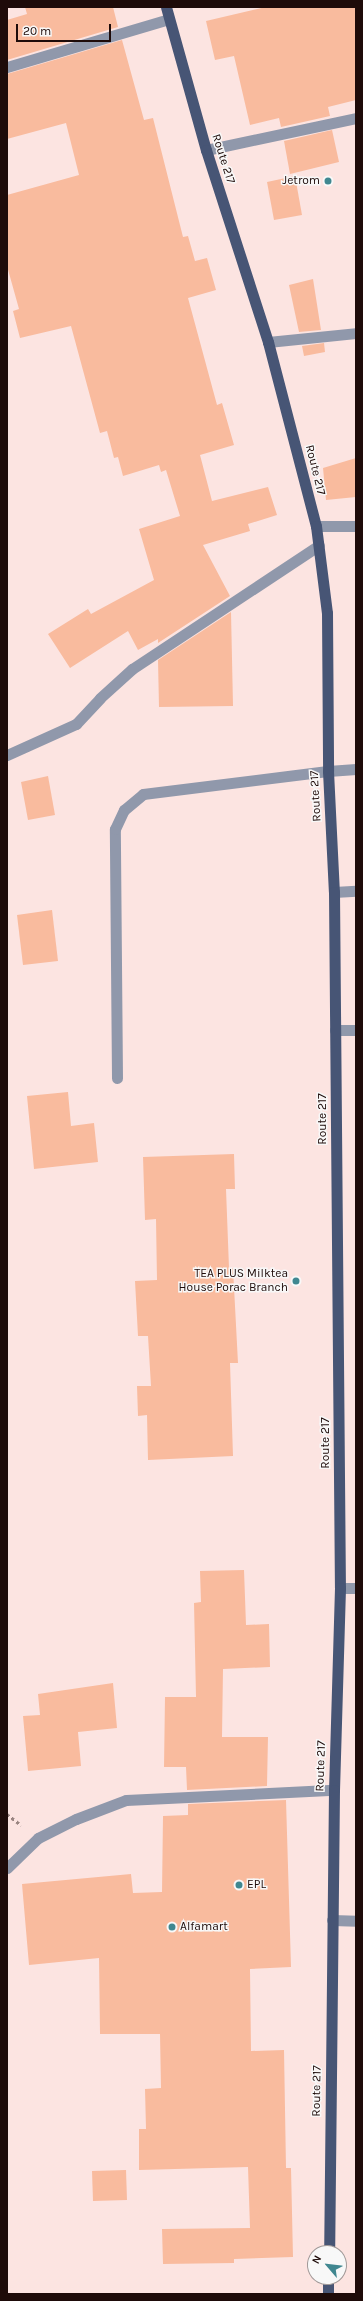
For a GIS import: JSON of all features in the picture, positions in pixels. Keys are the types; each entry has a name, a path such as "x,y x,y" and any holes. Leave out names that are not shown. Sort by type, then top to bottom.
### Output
{"main road":[{"name":"Route 217","path":"166,7 206,150 268,342 316,526 327,613 328,771 334,892 336,1030 340,1588 334,1790 329,2245"}],"street":[{"path":"7,67 169,19"},
{"path":"206,150 356,118"},
{"path":"268,342 356,333"},
{"path":"316,526 356,526"},
{"path":"7,755 76,724 100,698 132,669 319,545"},
{"path":"117,1078 115,829 124,810 143,794 328,771 356,769"},
{"path":"334,892 356,891"},
{"path":"336,1030 356,1030"},
{"path":"340,1588 356,1588"},
{"path":"7,1868 38,1838 76,1819 126,1800 334,1790"},
{"path":"332,1920 356,1921"}],"building":[{"path":"25,7 113,7 118,27 7,60 7,20 27,14"},
{"path":"266,7 356,7 356,100 328,107 330,116 281,127 279,118 250,125 234,56 215,60 206,21"},
{"path":"122,40 144,120 153,118 183,237 188,236 195,261 207,258 216,290 188,298 217,405 222,403 234,445 200,455 212,501 268,487 277,515 248,524 250,531 203,545 230,596 158,643 158,639 138,650 128,631 70,668 48,634 88,609 91,614 154,580 139,529 180,516 166,470 161,472 159,465 123,476 118,457 114,458 107,431 100,433 71,326 20,338 13,311 19,309 7,266 7,195 79,175 66,123 7,139 7,74"},
{"path":"332,130 339,162 290,174 284,141"},
{"path":"295,176 302,215 274,220 267,182"},
{"path":"313,279 321,330 299,332 289,285"},
{"path":"324,343 325,352 304,356 302,346"},
{"path":"356,458 356,497 326,500 323,468"},
{"path":"231,612 233,706 159,707 158,660"},
{"path":"48,776 55,815 28,820 21,782"},
{"path":"52,910 58,961 23,965 17,915"},
{"path":"68,1092 71,1126 94,1123 98,1162 34,1169 27,1096"},
{"path":"234,1154 235,1189 226,1189 229,1268 233,1268 238,1363 230,1363 233,1456 148,1460 147,1415 138,1416 137,1386 151,1386 148,1336 138,1336 135,1281 157,1280 156,1219 145,1220 143,1157"},
{"path":"244,1570 246,1625 269,1624 270,1667 223,1669 222,1737 268,1737 267,1786 187,1790 186,1767 164,1767 165,1697 196,1697 194,1603 201,1602 200,1571"},
{"path":"113,1683 117,1728 78,1732 81,1766 28,1771 23,1716 40,1715 38,1694"},
{"path":"286,1800 291,1967 250,1969 251,2051 284,2050 286,2168 291,2168 293,2257 234,2259 234,2263 163,2264 162,2229 250,2228 248,2167 139,2170 139,2129 146,2129 145,2089 161,2088 160,2034 100,2034 99,1958 29,1965 22,1884 131,1874 133,1893 162,1892 163,1816 188,1815 188,1804"},
{"path":"126,2170 127,2200 93,2201 92,2171"}],"place":[{"name":"Jetrom","path":"328,181"},
{"name":"TEA PLUS Milktea House Porac Branch","path":"296,1281"},
{"name":"EPL","path":"239,1885"},
{"name":"Alfamart","path":"172,1927"}]}
